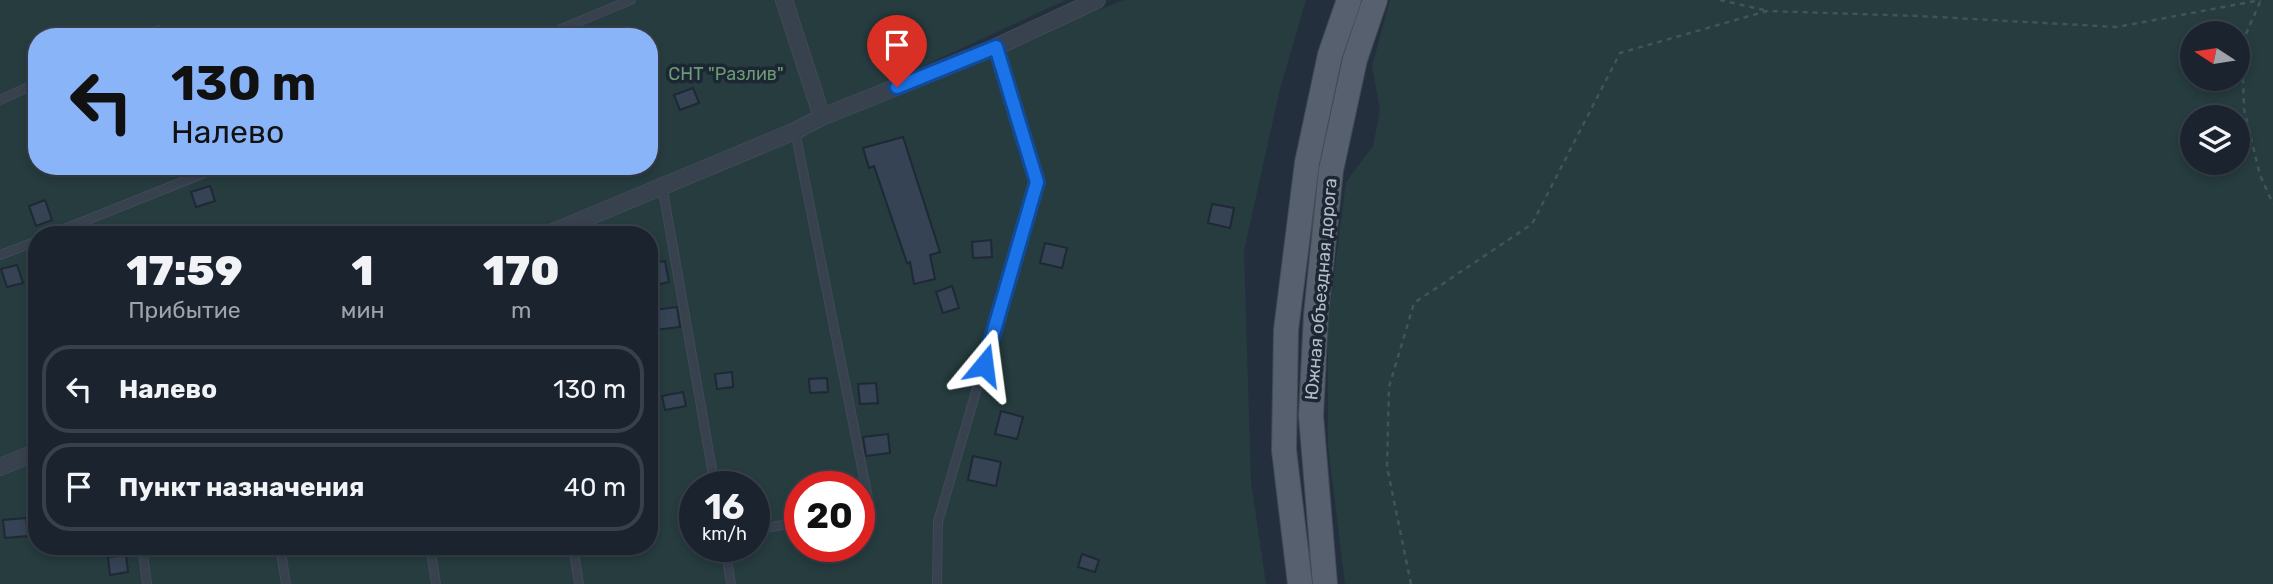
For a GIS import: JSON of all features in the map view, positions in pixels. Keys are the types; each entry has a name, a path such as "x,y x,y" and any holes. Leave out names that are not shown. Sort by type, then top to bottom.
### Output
{"main road":[{"name":"Южная объездная дорога","path":"1300,584 1284,450 1286,330 1307,163 1330,55 1349,0"},
{"name":"Южная объездная дорога","path":"1325,584 1311,416 1316,315 1331,170 1356,59 1375,0"}],"street":[{"path":"784,0 822,117"},
{"path":"567,226 795,131 822,117 996,47 1097,0"},
{"path":"0,467 28,456"}],"lane":[{"path":"564,28 631,0"},
{"path":"937,584 938,523 1037,182 996,47"},
{"path":"0,100 28,87"},
{"path":"795,131 863,471"},
{"path":"72,226 200,175"},
{"path":"662,185 712,471"},
{"path":"0,256 28,245"},
{"path":"143,555 147,584"},
{"path":"281,555 286,584"},
{"path":"431,555 436,584"},
{"path":"574,555 579,584"},
{"path":"728,562 731,584"}],"path":[{"path":"1720,0 1767,11 2117,27 2261,0"},
{"path":"2261,0 2242,43 2244,109 2260,175 2273,204"},
{"path":"1411,584 1387,467 1389,387 1414,303 1532,224 1620,53 1767,11"}],"green space":[{"name":"СНТ \"Разлив\"","path":"0,0 1066,0 682,177 1124,0 1306,0 1280,89 1244,251 1251,482 1266,584 0,584"},
{"path":"1390,0 2273,0 2273,584 1345,584 1328,446 1328,321 1346,182 1373,146 1380,110 1372,66"}],"building":[{"path":"693,88 699,103 680,110 674,95"},
{"path":"903,137 940,252 930,255 935,279 914,284 910,262 907,263 874,166 869,168 863,148"},
{"path":"210,186 215,201 196,207 191,192"},
{"path":"45,200 52,220 36,226 29,206"},
{"path":"1212,204 1234,208 1230,228 1208,223"},
{"path":"991,240 992,257 973,258 972,242"},
{"path":"1045,243 1067,248 1062,268 1040,263"},
{"path":"665,261 669,282 658,284 658,262"},
{"path":"17,265 23,283 7,287 1,269"},
{"path":"952,286 959,308 943,313 936,292"},
{"path":"677,307 680,327 658,330 658,309"},
{"path":"732,372 733,387 717,389 715,374"},
{"path":"827,378 828,392 810,393 809,379"},
{"path":"876,383 878,403 860,404 858,384"},
{"path":"683,392 686,406 665,410 662,396"},
{"path":"1001,411 1023,417 1017,439 995,434"},
{"path":"888,434 890,453 866,456 863,437"},
{"path":"973,456 1001,462 996,486 968,480"},
{"path":"26,518 28,536 5,538 3,520"},
{"path":"1082,554 1099,560 1095,572 1078,567"},
{"path":"126,555 128,572 110,575 108,557"}],"route":[{"path":"897,87 996,47 1037,182 984,365"}]}
